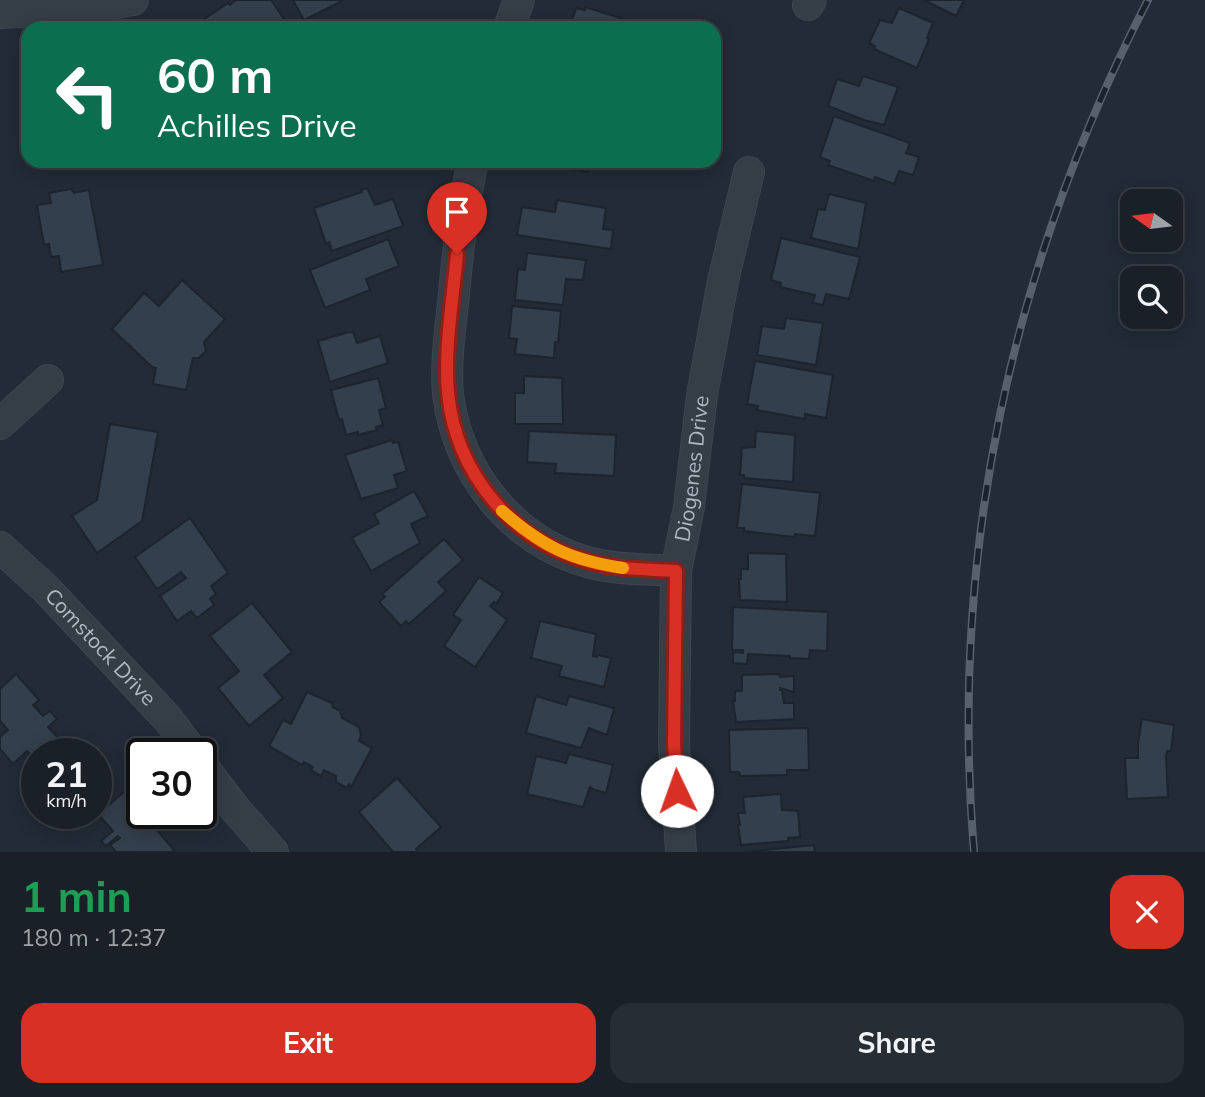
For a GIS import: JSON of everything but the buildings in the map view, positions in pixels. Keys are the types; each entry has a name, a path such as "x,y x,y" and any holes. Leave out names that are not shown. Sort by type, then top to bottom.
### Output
{"street":[{"path":"0,13 88,8 133,0"},
{"path":"512,21 519,0"},
{"path":"473,168 457,254 449,350 448,391 453,424 464,456 480,484 501,511 529,535 559,551 591,562 676,571"},
{"name":"Diogenes Drive","path":"681,852 674,743 676,571 689,507 702,395 723,281 749,172"},
{"path":"0,424 48,380"},
{"name":"Comstock Drive","path":"0,547 46,589 167,718 182,738"},
{"path":"217,785 273,852"}],"railway":[{"path":"974,852 969,741 971,630 982,521 1000,414 1026,307 1060,203 1100,100 1148,0"}],"slow traffic":[{"path":"502,511 529,535 559,551 591,562 623,568"}],"route":[{"path":"457,254 448,391 453,424 464,456 480,484 501,511 529,535 559,551 591,562 622,568 676,571 673,631 677,791"}]}
